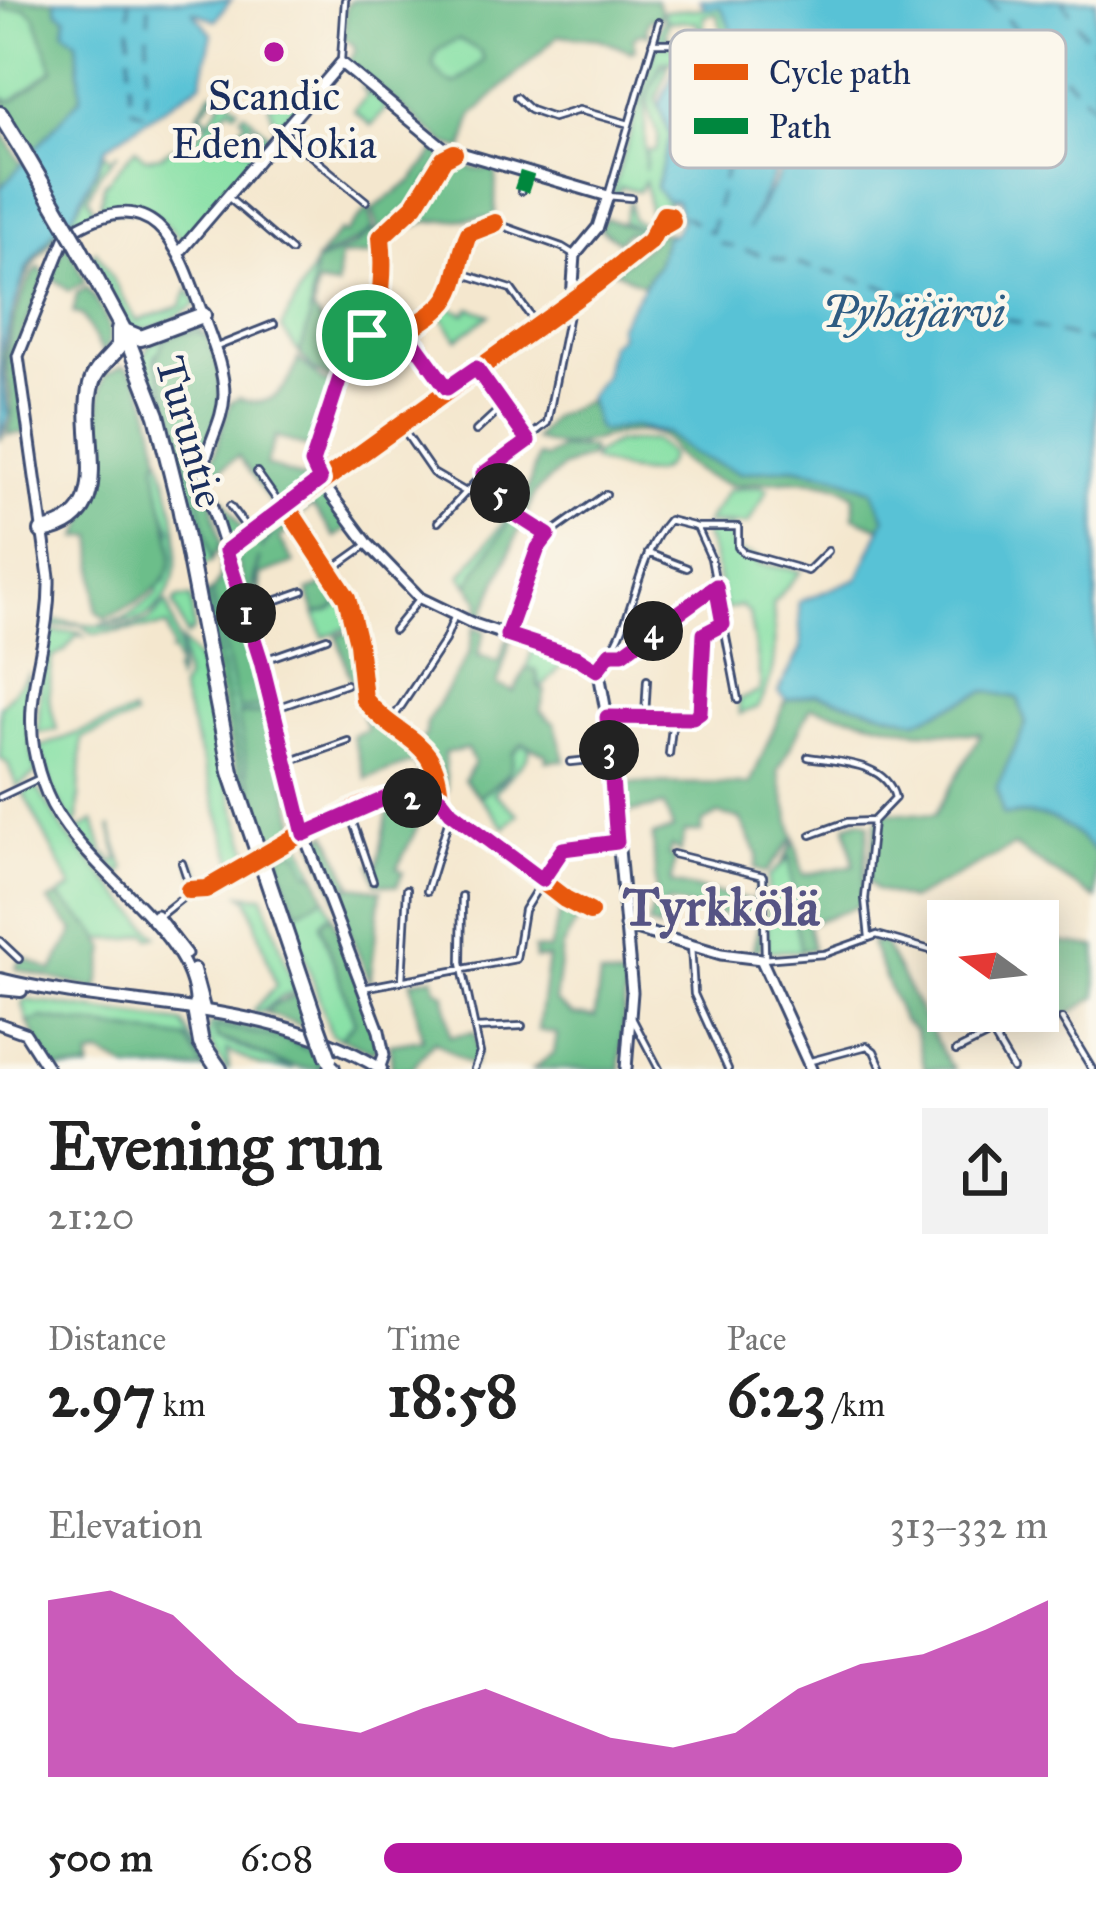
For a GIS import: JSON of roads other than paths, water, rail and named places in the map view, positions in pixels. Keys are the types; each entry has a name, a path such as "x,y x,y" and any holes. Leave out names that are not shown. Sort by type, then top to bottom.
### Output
{"highway":[{"name":"Turuntie","path":"0,114 115,313 147,386 180,506 231,772 331,1066"},
{"path":"42,529 71,522 84,508 90,388 95,374 119,346 115,313"},
{"path":"124,331 138,338 204,318"},
{"path":"147,386 142,351 170,330"},
{"path":"95,374 123,357 139,366"},
{"path":"200,1012 206,1051 219,1069"}],"main road":[{"path":"0,980 297,1032 377,1068"},
{"path":"0,989 200,1012"}],"street":[{"path":"179,253 341,63 345,0"},
{"path":"438,522 483,474 547,423 553,411 575,255 598,227 659,22"},
{"path":"652,43 670,43"},
{"path":"341,63 444,148 608,196 631,198"},
{"path":"516,97 530,110 553,118 579,110 629,124"},
{"path":"283,133 366,201"},
{"path":"521,191 526,173"},
{"path":"229,198 291,250"},
{"path":"200,1012 191,963 179,941 81,848 59,820 41,778 32,740 30,700 49,590 18,356 64,239 96,219 140,214 160,225 179,253 214,348 224,402 204,458 203,476 261,661 306,841 382,1046 384,1055 377,1068"},
{"path":"495,223 575,255"},
{"path":"226,551 646,245 658,229"},
{"path":"458,272 511,289 536,324"},
{"path":"392,314 447,388"},
{"path":"214,348 274,324"},
{"path":"345,362 312,463 368,544 420,598 455,616 578,658 597,670 607,717 625,926 631,1016 626,1069"},
{"path":"476,368 528,441"},
{"path":"476,431 502,406"},
{"path":"399,423 433,473 465,492"},
{"path":"257,472 343,589 364,699 430,756 440,803"},
{"path":"507,635 540,541 606,494"},
{"path":"230,506 251,534"},
{"path":"597,670 610,653 648,553 669,520 738,526 738,547 744,554 801,571 813,568 828,551"},
{"path":"697,526 711,557 738,700"},
{"path":"330,572 368,544"},
{"path":"648,553 687,568"},
{"path":"610,653 623,653 716,586"},
{"path":"246,611 303,591"},
{"path":"394,630 420,598"},
{"path":"389,723 446,639 455,616"},
{"path":"607,717 693,718 700,713 705,632"},
{"path":"261,661 327,638"},
{"path":"645,716 647,680"},
{"path":"273,710 346,684"},
{"path":"669,754 673,718"},
{"path":"286,763 348,741"},
{"path":"808,757 879,772 893,788 895,798 873,821 865,899 869,937"},
{"path":"570,762 609,758"},
{"path":"0,797 41,778"},
{"path":"306,841 388,802 440,803 542,880"},
{"path":"427,891 451,812"},
{"path":"351,817 373,881"},
{"path":"811,835 847,821 873,821"},
{"path":"363,988 516,959 524,910 563,849 617,842"},
{"path":"673,854 763,876 763,959 809,1065 867,1046 882,1069"},
{"path":"156,919 187,894 182,863"},
{"path":"402,980 407,889"},
{"path":"462,896 459,949 480,1053 474,1069"},
{"path":"625,926 691,946 763,959 824,954 869,937 889,937 927,949"},
{"path":"0,941 20,959"},
{"path":"691,946 694,994 728,1069"},
{"path":"631,1016 659,1069"},
{"path":"1062,1019 1092,1069"},
{"path":"0,1024 25,1033 47,1069"},
{"path":"476,1028 522,1026"},
{"path":"956,1051 992,1034 1013,1069"}],"water":[{"path":"55,0 231,0 215,20 192,11 212,34 201,83 106,147 74,213 56,228 26,269 0,353 0,189 81,97 77,41 64,31 66,17 57,11"},
{"name":"Pyhäjärvi","path":"700,0 1096,0 1096,852 1054,820 1003,815 997,787 1026,724 1018,698 986,691 916,721 817,694 786,700 778,692 801,649 799,602 858,578 885,518 873,490 835,475 793,467 740,473 693,454 667,433 634,426 603,431 597,428 588,397 604,375 610,344 620,336 618,326 658,264 665,237 674,234 681,221 676,201 666,200 656,188 670,136 670,168 777,168 748,229 783,168 1066,168 1066,30 730,30 720,7 706,9"},
{"name":"Pyhäjärvi","path":"670,80 670,136 659,105"},
{"path":"0,353 8,417 0,436"}],"place":[{"name":"Scandic Eden Nokia","path":"274,52"}],"district":[{"name":"Tyrkkölä","path":"721,907"}]}
